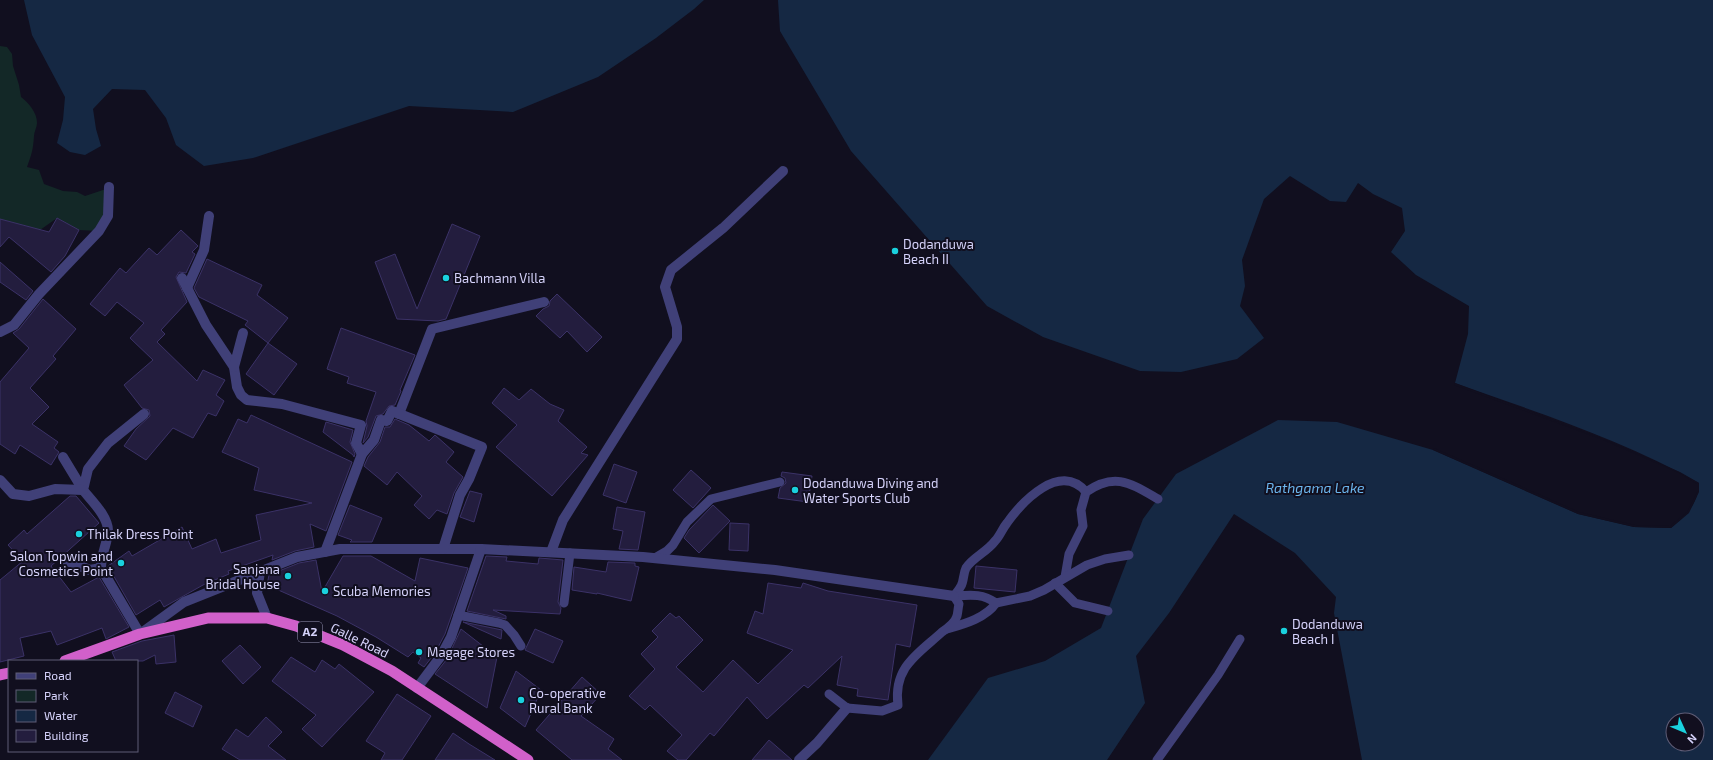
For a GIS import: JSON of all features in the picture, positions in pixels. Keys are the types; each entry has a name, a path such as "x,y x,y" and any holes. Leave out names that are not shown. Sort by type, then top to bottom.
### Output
{"highway":[{"name":"Galle Road","path":"68,660 140,634 208,618 267,618 296,626 343,645 392,671 528,760"}],"street":[{"path":"551,552 566,514 677,339 677,327 665,287 671,270 723,228 783,171"},
{"path":"0,332 14,325 39,294 99,231 108,216 109,187"},
{"path":"188,288 204,250 209,216"},
{"path":"182,278 206,325 234,367"},
{"path":"399,414 432,330 544,302"},
{"path":"243,333 234,367 237,387 241,395 247,400 282,404 362,425 356,444 362,454"},
{"path":"325,552 362,454 374,440 381,420 388,421 392,411 482,447 469,479 460,495 443,549"},
{"path":"83,490 88,469 108,442 144,414"},
{"path":"63,457 83,490 106,521 108,531 101,558 101,568 140,634 184,602 297,557 340,549 481,549 655,558 775,570 954,596"},
{"path":"0,480 13,494 18,495 29,496 55,489 83,490"},
{"path":"417,688 441,656 458,616 481,549"},
{"path":"65,560 90,570 101,568"},
{"path":"260,571 257,593 267,618"},
{"path":"799,760 817,743 847,708"}],"lane":[{"path":"954,596 961,586 966,569 978,556 987,550 996,540 1006,524 1035,494 1048,484 1060,480 1082,487 1086,492"},
{"path":"1065,577 1069,554 1083,526 1081,510 1086,492 1108,481 1118,481 1133,485 1158,499"},
{"path":"655,558 674,545 687,522 711,499 780,482"},
{"path":"564,603 570,553"},
{"path":"945,630 982,616 996,603 1030,596 1055,584 1087,565 1105,559 1129,555"},
{"path":"1055,584 1075,603 1108,611"},
{"path":"954,596 975,594 989,598 996,603"},
{"path":"829,694 847,708 882,711 898,704 897,695 899,681 904,667 916,654 945,630 956,617 959,604 954,596"},
{"path":"458,616 505,625 521,646"},
{"path":"1157,760 1214,682 1240,639"}],"green space":[{"path":"0,46 7,47 12,54 13,66 21,97 32,108 37,119 33,148 27,167 39,170 44,184 63,191 77,192 85,196 106,189 109,198 99,231 79,230 57,218 40,230 0,221"}],"water":[{"path":"24,0 704,0 656,38 598,77 513,112 409,106 253,158 204,166 176,145 166,118 145,90 112,89 93,109 96,129 101,146 85,155 70,152 57,143 63,120 65,97 32,35"},
{"name":"Rathgama Lake","path":"778,0 1713,0 1713,760 1362,760 1334,613 1336,597 1295,553 1234,514 1169,613 1136,656 1145,703 1107,760 928,760 988,678 1045,661 1101,628 1143,519 1176,474 1278,420 1337,422 1433,450 1578,514 1634,527 1671,528 1687,514 1691,508 1696,497 1699,483 1641,453 1610,440 1455,383 1468,334 1469,306 1416,275 1391,252 1405,231 1402,208 1373,194 1358,183 1346,202 1330,201 1290,176 1264,199 1242,260 1245,286 1240,306 1264,338 1237,359 1181,372 1140,371 1043,337 987,306 851,151 780,31"}],"pier":[{"path":"1455,383 1603,439 1680,472 1699,483 1699,492 1689,513 1671,528 1634,527 1578,514 1433,450 1434,448 1579,512 1635,525 1670,526 1687,512 1697,492 1697,484 1679,473 1603,440 1454,385"}],"building":[{"path":"57,218 79,230 65,256 51,272 9,237 0,247 0,219 49,232"},
{"name":"Bachmann Villa","path":"452,224 480,236 446,319 438,321 397,319 375,262 395,254 417,309"},
{"path":"181,230 198,246 192,252 195,254 186,273 179,272 176,277 187,302 161,330 165,334 157,342 197,381 203,370 225,380 216,395 224,401 216,416 208,413 193,438 173,428 146,460 124,446 136,429 150,416 149,410 142,408 124,385 153,360 130,338 144,323 117,302 105,316 90,304 120,268 126,273 149,248 157,255"},
{"path":"207,259 262,285 257,295 288,318 268,343 245,325 248,321 199,297 194,288"},
{"path":"0,262 33,291 26,300 0,282"},
{"path":"557,294 602,337 587,352 567,331 560,338 536,316 543,309 549,306 550,301"},
{"path":"43,299 76,329 53,356 56,359 30,388 49,407 32,424 58,442 54,448 59,452 51,465 20,445 15,454 0,444 0,382 29,348 13,333 19,329"},
{"path":"341,328 415,355 395,405 389,406 383,414 376,416 368,437 363,443 367,426 366,421 376,392 347,383 349,377 327,369"},
{"path":"268,343 297,364 274,395 246,374"},
{"path":"504,388 519,400 531,389 550,404 564,410 558,421 587,447 581,453 588,455 552,496 496,447 517,425 492,403"},
{"path":"251,415 352,462 326,531 310,524 314,547 295,551 272,560 273,555 228,571 229,574 203,585 164,607 160,600 136,615 108,566 129,551 132,556 182,527 192,549 216,539 221,553 261,540 256,515 312,503 254,490 259,468 222,452 238,419 247,423"},
{"path":"395,419 409,425 429,441 435,435 454,452 446,462 463,477 454,493 447,514 437,510 429,519 414,505 422,496 397,472 387,485 364,466 368,457 380,442 385,427 390,427"},
{"path":"326,422 353,430 350,442 355,454 354,457 323,432"},
{"path":"614,464 637,472 626,503 603,495"},
{"path":"691,470 711,488 693,508 673,490"},
{"name":"Dodanduwa Diving and Water Sports Club","path":"782,472 812,476 808,502 778,498 780,488 786,483 785,478 781,476"},
{"path":"470,491 482,494 474,522 460,517"},
{"path":"70,496 76,496 99,523 51,566 71,592 99,577 129,627 106,639 102,628 57,645 51,631 20,638 24,656 0,662 0,580 23,561 8,545 24,530 27,534"},
{"path":"350,505 382,518 372,542 350,542 352,540 338,535"},
{"path":"713,505 730,521 699,553 684,538 689,530"},
{"path":"617,507 645,512 638,550 619,549 623,531 613,529"},
{"path":"730,523 749,524 748,551 729,550"},
{"path":"343,556 371,556 415,581 420,558 468,568 445,634 435,653 424,667 418,663 421,658 413,652 408,657 376,637 337,616 267,585 269,575 299,563 316,560 322,592"},
{"path":"486,556 507,557 506,561 538,564 539,558 563,560 558,602 561,608 560,614 493,610 506,616 506,619 467,611"},
{"path":"608,562 635,563 635,566 639,567 631,601 597,593 572,590 574,567 606,572"},
{"path":"976,566 1017,570 1015,592 974,588"},
{"path":"768,583 801,588 803,583 828,591 917,605 910,647 896,644 888,700 857,696 858,689 837,685 842,656 808,688 804,685 767,719 747,697 714,736 710,733 686,760 678,760 667,751 682,735 650,705 645,710 629,696 655,669 641,654 658,637 652,631 670,613 676,618 679,616 703,640 676,667 703,692 733,660 758,684 793,650 747,633 755,611 763,614"},
{"path":"463,622 502,630 501,639"},
{"path":"461,629 497,657 487,708 435,674 447,659"},
{"path":"535,629 563,641 553,663 525,650"},
{"path":"174,635 176,662 156,664 155,655 143,661 116,660 112,652 142,641"},
{"path":"240,645 261,667 243,684 222,661"},
{"path":"291,657 315,672 322,660 335,669 339,664 374,692 322,747 302,729 316,715 272,681"},
{"name":"Co-operative Rural Bank","path":"516,671 541,690 525,727 500,708"},
{"path":"582,677 601,694 581,716 614,739 608,749 622,760 572,760 536,730"},
{"path":"175,692 202,706 193,727 165,713"},
{"path":"397,694 431,716 402,760 381,760 385,753 366,741"},
{"path":"266,717 282,732 268,746 286,760 240,760 222,749 236,729 248,737"},
{"path":"453,733 469,744 495,760 435,760"},
{"path":"769,740 792,760 752,760"}],"place":[{"name":"Dodanduwa Beach II","path":"895,251"},
{"name":"Bachmann Villa","path":"446,278"},
{"name":"Dodanduwa Diving and Water Sports Club","path":"795,490"},
{"name":"Thilak Dress Point","path":"79,534"},
{"name":"Salon Topwin and Cosmetics Point","path":"121,563"},
{"name":"Sanjana Bridal House","path":"288,576"},
{"name":"Scuba Memories","path":"325,591"},
{"name":"Dodanduwa Beach I","path":"1284,631"},
{"name":"Magage Stores","path":"419,652"},
{"name":"Co-operative Rural Bank","path":"521,700"}]}
